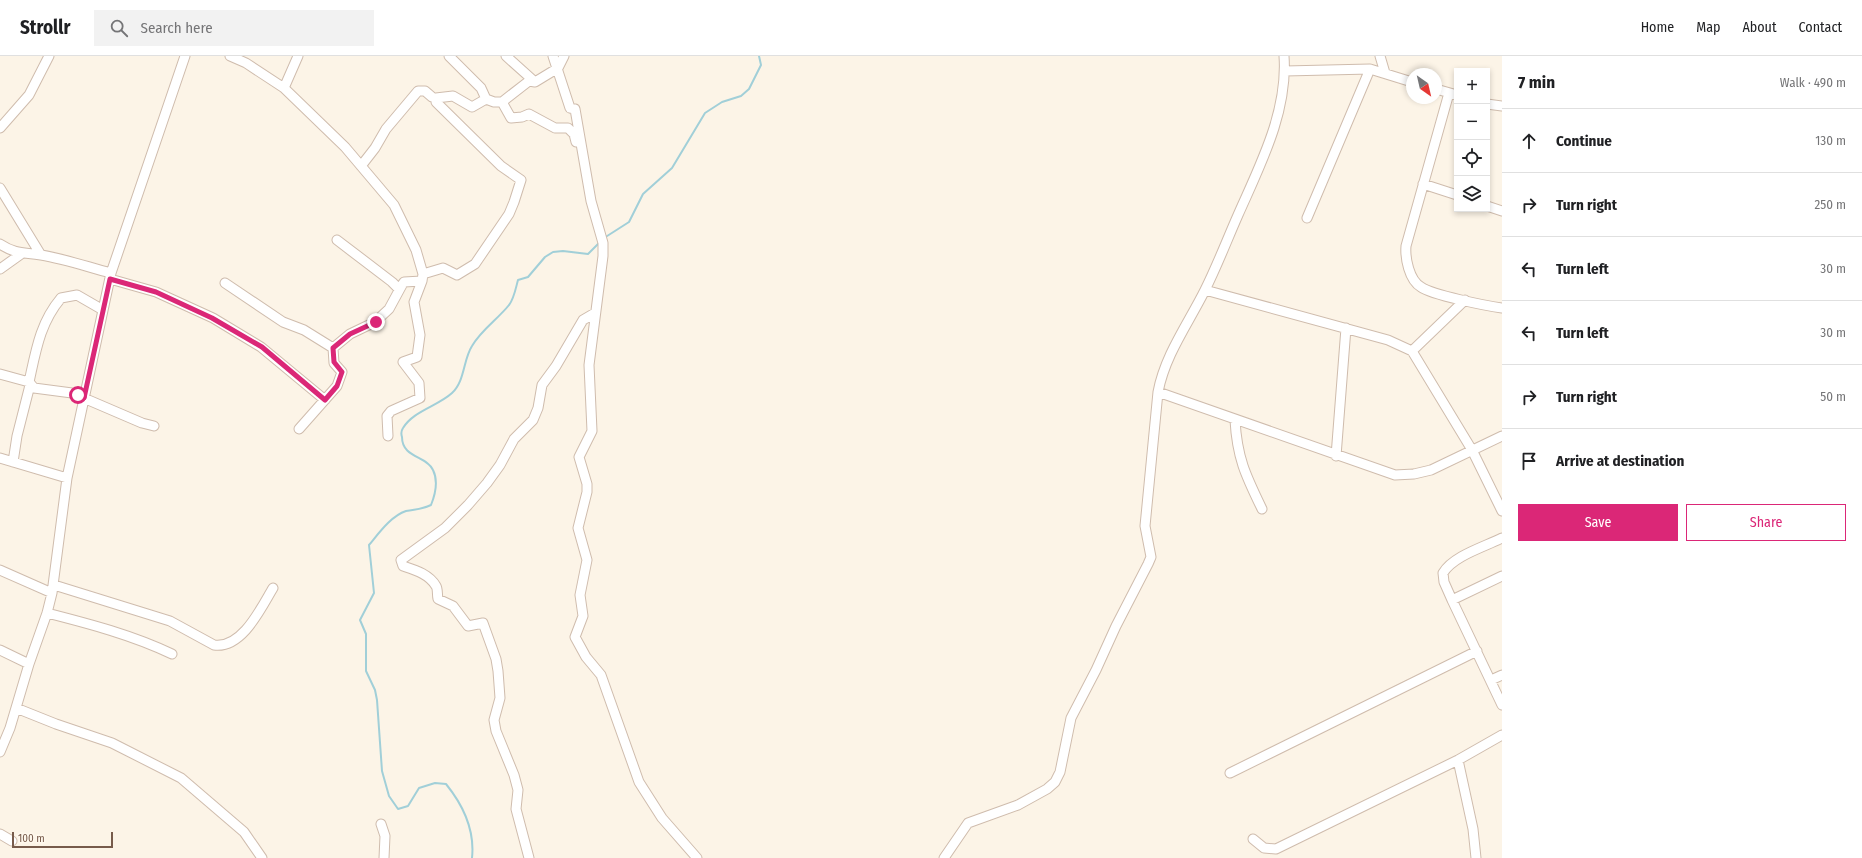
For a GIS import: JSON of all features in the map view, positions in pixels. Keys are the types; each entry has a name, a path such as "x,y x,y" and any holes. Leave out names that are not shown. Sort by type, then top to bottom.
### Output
{"street":[{"path":"0,128 29,95 49,56"},
{"path":"0,752 47,614 53,589 67,478 111,276 184,56"},
{"path":"230,56 246,63 284,88 344,146 394,205 416,250 422,277 414,302 420,335 416,357 403,362 419,383 420,398 392,411 387,416 388,436"},
{"path":"284,88 298,56"},
{"path":"449,56 481,88 486,99 494,102 502,102 529,80 535,82 558,68 564,56"},
{"path":"506,56 535,82"},
{"path":"553,56 570,108 574,109 591,201 603,243 603,256 589,365 592,431 579,456 587,484 587,492 578,528 587,560 580,595 583,616 575,637 586,657 601,674 639,782 662,818 697,858"},
{"path":"944,858 968,823 1018,805 1048,789 1055,782 1060,772 1071,718 1151,558 1145,526 1161,374 1205,290 1272,136 1285,71 1284,56"},
{"path":"1380,56 1385,74"},
{"path":"1285,71 1370,69 1406,80"},
{"path":"1307,218 1370,69"},
{"path":"361,166 375,148 386,129 413,94 420,90 436,98 453,96 472,107 486,99"},
{"path":"1442,91 1453,94 1424,184 1406,246 1405,257 1413,277 1421,287 1465,300 1502,308"},
{"path":"337,240 399,289 404,282 422,277 443,268 457,275 475,264 509,214 521,180 501,166 436,102 436,98"},
{"path":"502,102 511,118 522,117 529,114 555,128 568,128 574,134 578,152 584,164"},
{"path":"1490,104 1502,106"},
{"path":"1424,184 1454,194"},
{"path":"0,188 41,255"},
{"path":"1490,207 1502,211"},
{"path":"0,244 8,249 22,254 41,255 111,276 156,292 212,318 262,347 325,400"},
{"path":"0,269 22,254"},
{"path":"333,348 350,334 376,322 390,309 404,282"},
{"path":"225,283 283,322 304,330 333,348"},
{"path":"1205,290 1388,340 1412,351 1472,450 1502,511"},
{"path":"13,462 17,436 40,334 49,312 61,298 77,295 103,310"},
{"path":"1412,351 1465,300"},
{"path":"529,858 516,809 518,790 514,775 496,731 494,720 500,698 498,671 496,659 483,623 468,626 453,606 438,599 437,587 429,578 420,571 403,566 402,560 445,528 487,483 500,465 514,439 533,420 538,408 542,385 556,366 582,320 595,313"},
{"path":"1336,456 1346,328"},
{"path":"299,429 337,386 342,372 334,362 333,348"},
{"path":"0,374 29,383 34,388 72,393 142,423 154,426"},
{"path":"1158,392 1336,456 1395,475 1414,474 1431,470 1502,436"},
{"path":"1235,420 1236,442 1244,472 1262,509"},
{"path":"0,458 67,478"},
{"path":"1502,538 1456,560 1448,565 1443,574 1444,582 1452,600 1502,705"},
{"path":"0,570 53,589 103,597 170,621 214,645 222,646 245,633 273,588"},
{"path":"1452,600 1502,576"},
{"path":"47,614 97,626 148,643 172,654"},
{"path":"0,650 29,664"},
{"path":"1230,773 1476,651"},
{"path":"1491,680 1502,675"},
{"path":"16,708 56,724 112,743 180,778 244,832 262,858"},
{"path":"1253,839 1264,848 1276,849 1458,760 1502,735"},
{"path":"1458,760 1473,828 1476,858"},
{"path":"381,824 385,836 384,858"},
{"path":"0,834 12,841"}],"waterway":[{"path":"604,238 629,222 643,194 672,168 705,113 722,102 741,96 749,89 761,65 759,56"},
{"path":"472,858 472,838 470,828 458,800 446,784 435,783 419,788 408,806 398,809 389,796 382,771 377,700 375,690 366,671 366,634 360,620 374,593 369,545 395,517 406,511 421,509 431,505 434,497 436,479 433,470 426,462 410,453 403,444 401,435 407,422 419,413 446,398 456,388 462,377 472,346 480,335 509,305 514,296 518,280 528,277 545,257 553,252 563,251 588,254 600,242"}],"route":[{"path":"78,395 84,398 110,279 123,284 156,292 212,318 262,347 325,400 337,386 342,372 334,362 333,348 350,334 376,322"}]}
